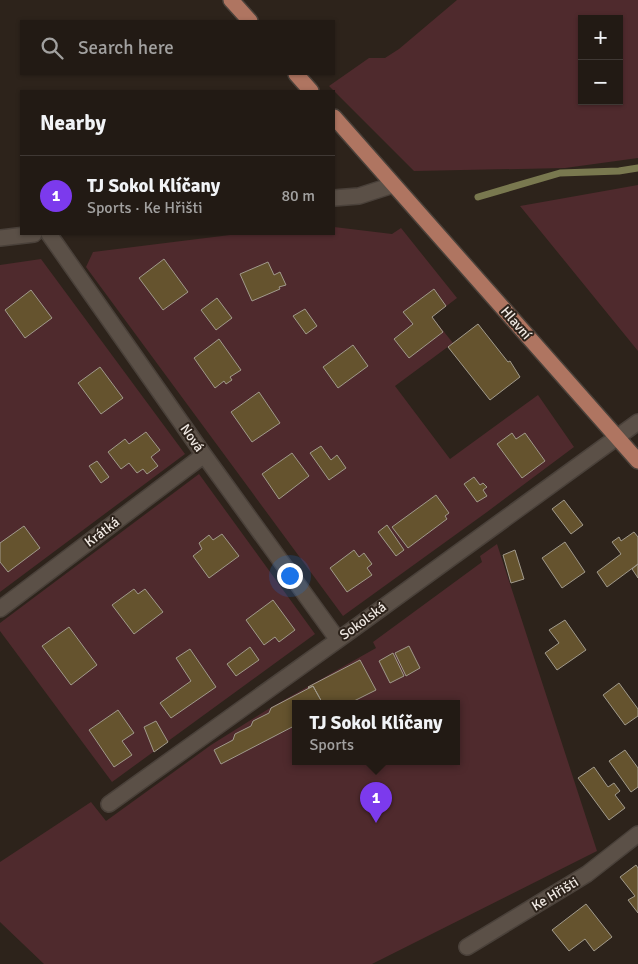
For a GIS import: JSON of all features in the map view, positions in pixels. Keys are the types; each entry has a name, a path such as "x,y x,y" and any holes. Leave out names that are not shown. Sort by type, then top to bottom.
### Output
{"main road":[{"path":"231,0 249,20"},
{"path":"297,75 310,90"},
{"name":"Hlavní","path":"335,118 638,461"}],"street":[{"path":"335,198 359,196 394,185"},
{"path":"0,238 26,235"},
{"name":"Nová","path":"51,235 204,455 338,640"},
{"name":"Sokolská","path":"109,804 638,422"},
{"name":"Krátká","path":"0,609 204,455"},
{"name":"Ke Hřišti","path":"467,947 587,874 638,834"}],"shaded area":[{"path":"457,0 638,0 638,158 565,168 414,171 329,86 369,58 385,58 399,49"},
{"path":"638,185 638,351 520,206"},
{"path":"335,227 392,234 401,228 457,298 432,317 453,343 395,386 450,459 538,395 574,447 343,616 86,267 93,252 230,235 335,235"},
{"path":"41,259 185,454 0,592 0,265"},
{"path":"199,474 315,634 112,782 0,631 0,623"},
{"path":"497,544 597,851 372,964 44,964 0,922 0,862 91,802 106,821 211,745 270,708 376,648 373,642 482,562 480,556"}],"building":[{"path":"164,259 188,292 163,310 139,278"},
{"path":"268,262 274,275 280,272 286,285 252,301 240,274"},
{"path":"434,289 446,306 432,317 443,332 409,358 394,339 413,324 403,312"},
{"path":"31,290 52,318 25,338 5,310"},
{"path":"217,298 232,318 216,330 201,310"},
{"path":"305,309 317,326 306,334 293,316"},
{"path":"478,324 508,362 510,361 520,377 490,400 448,347"},
{"path":"219,339 241,370 230,377 232,380 226,384 224,381 215,388 194,358"},
{"path":"353,345 368,366 338,388 323,367"},
{"path":"100,367 123,398 101,414 78,383"},
{"path":"259,392 280,423 252,442 231,412"},
{"path":"146,432 160,450 151,457 158,466 147,474 143,469 137,473 129,463 121,469 108,452 125,439 129,444"},
{"path":"512,433 516,439 525,433 545,461 522,478 497,444"},
{"path":"321,446 331,460 337,455 346,468 329,480 310,453"},
{"path":"292,453 309,476 279,499 262,474"},
{"path":"97,461 109,477 101,483 89,466"},
{"path":"474,477 480,485 483,483 487,487 483,490 487,496 477,502 464,484"},
{"path":"436,495 449,513 445,516 447,519 408,548 392,527"},
{"path":"564,500 583,525 571,534 552,509"},
{"path":"387,525 404,550 396,556 378,532"},
{"path":"24,526 40,548 8,572 0,562 0,543"},
{"path":"634,532 638,537 638,564 607,587 597,572 621,554 612,542 619,537 621,541"},
{"path":"222,534 239,556 209,578 193,556 202,549 199,543 209,535 213,540"},
{"path":"565,542 585,572 562,588 542,558"},
{"path":"354,550 359,557 364,553 372,564 367,568 372,575 347,592 330,568"},
{"path":"515,550 524,579 511,583 503,555"},
{"path":"638,564 638,578 632,569"},
{"path":"134,589 138,594 145,589 163,612 134,634 112,605"},
{"path":"273,600 295,630 279,642 275,637 264,645 246,620"},
{"path":"565,620 586,650 557,670 545,653 559,643 549,630"},
{"path":"69,627 97,665 71,685 42,646"},
{"path":"409,646 420,668 406,676 395,653"},
{"path":"250,647 259,660 236,676 227,664"},
{"path":"190,649 216,687 171,718 160,703 191,681 176,658"},
{"path":"393,653 404,676 390,683 379,661"},
{"path":"360,660 376,690 356,700 321,700 313,686 308,687"},
{"path":"619,683 638,709 638,716 625,725 603,695"},
{"path":"313,686 321,700 292,700 292,727 221,764 214,750 233,740 235,734 251,726 253,721 269,713 271,708"},
{"path":"118,710 134,733 122,741 132,755 114,767 89,730"},
{"path":"156,721 168,742 154,752 144,727"},
{"path":"625,750 638,768 638,787 631,792 609,761"},
{"path":"594,767 608,787 614,783 620,791 615,795 625,808 609,820 578,778"},
{"path":"636,865 638,868 638,913 628,900 635,896 620,877"},
{"path":"586,904 612,937 594,951 585,939 569,951 552,930"}],"waterway":[{"path":"478,197 560,173 619,171 638,168"}],"place":[{"name":"TJ Sokol Klíčany","path":"376,823"}]}
